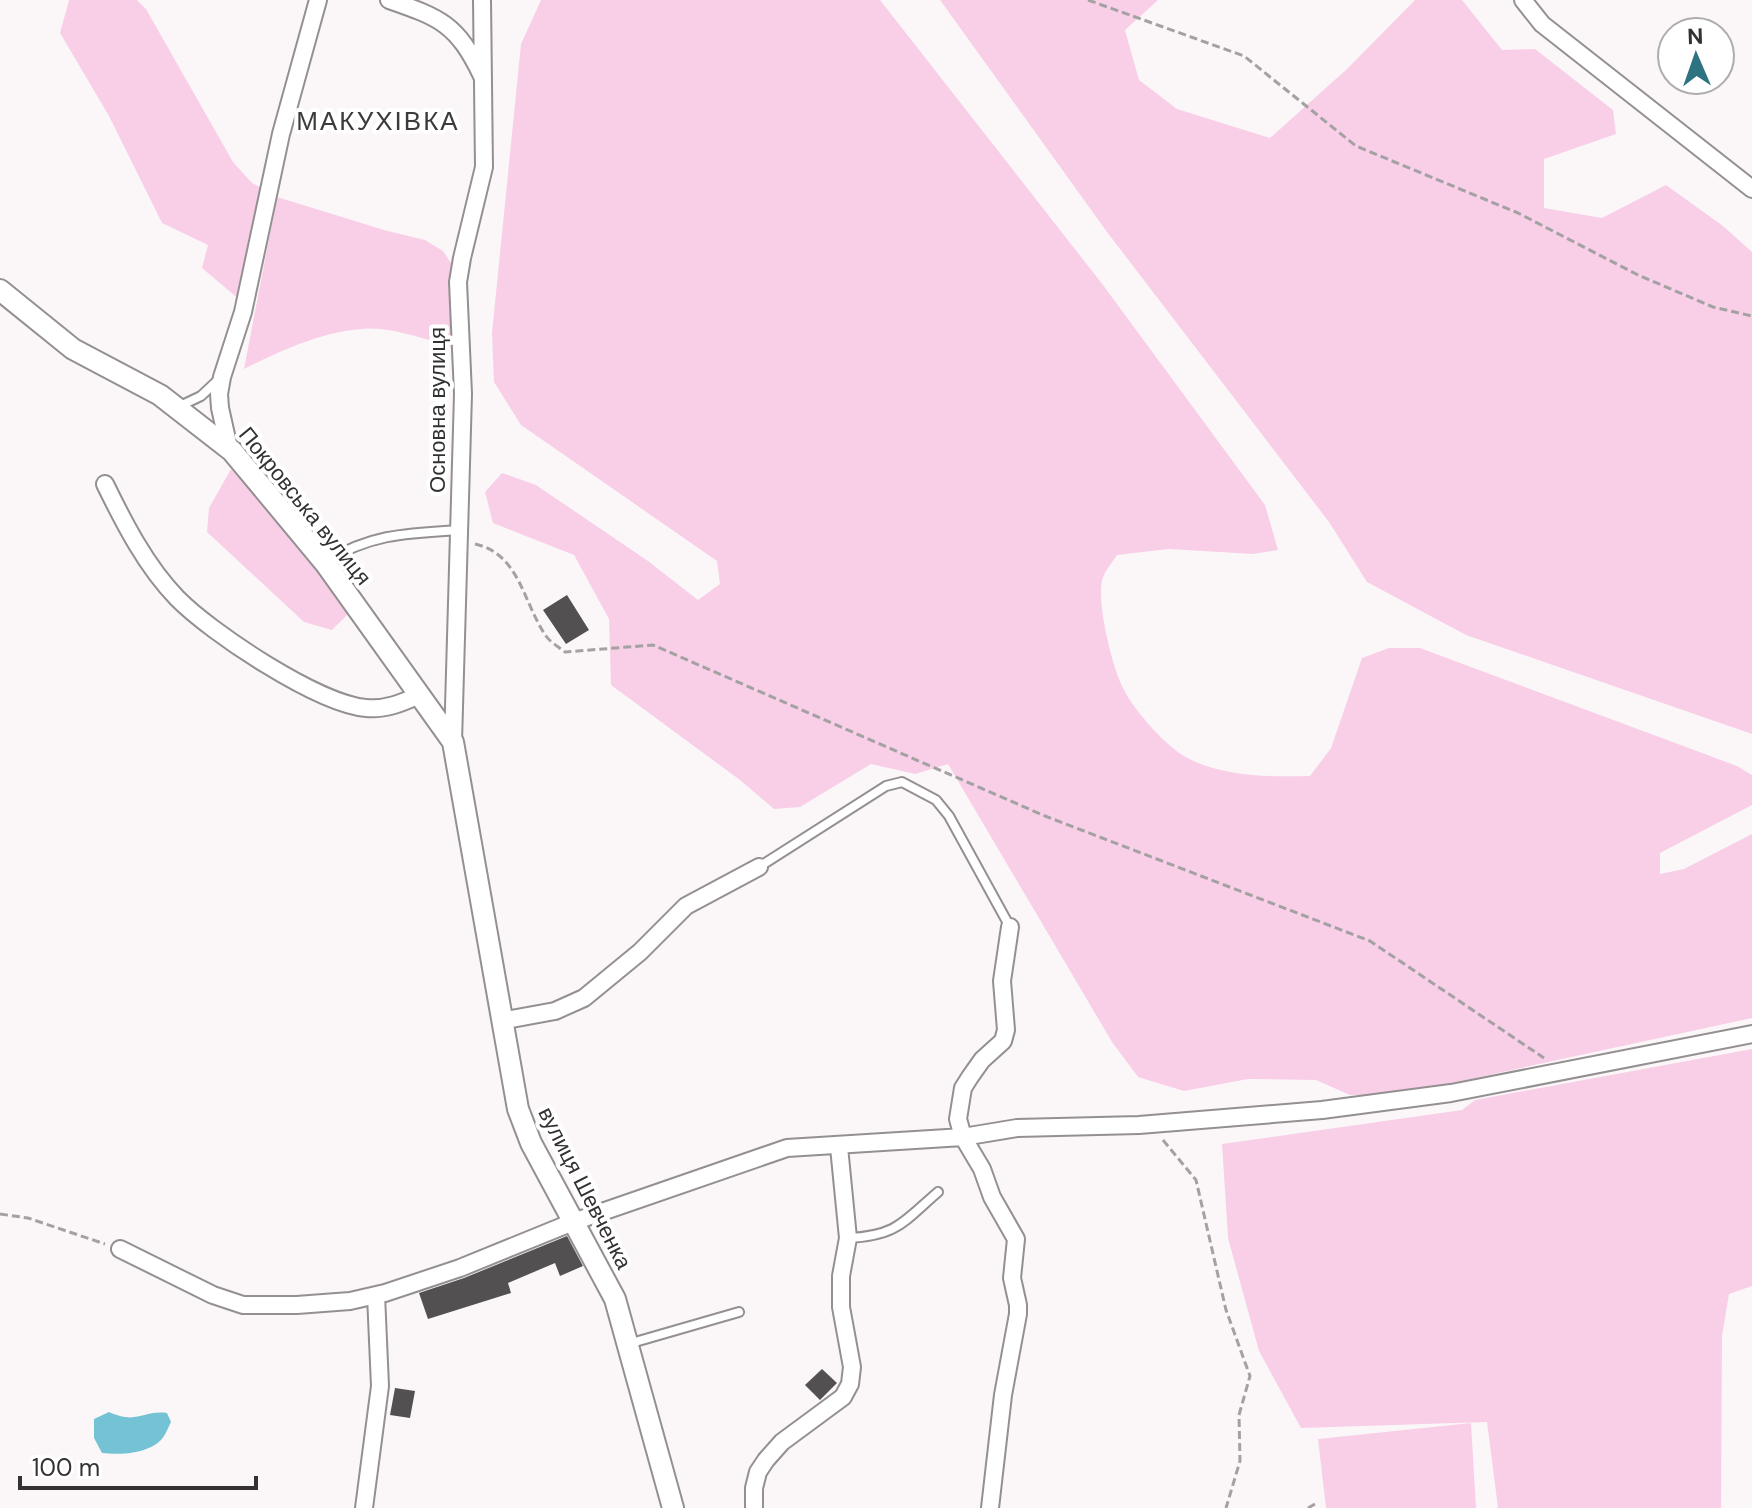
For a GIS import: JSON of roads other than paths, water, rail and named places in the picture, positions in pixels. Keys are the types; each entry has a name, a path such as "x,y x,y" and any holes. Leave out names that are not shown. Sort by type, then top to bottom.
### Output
{"street":[{"path":"229,448 219,394 222,377 243,312 281,134 318,0"},
{"path":"389,0 430,14 454,31 484,81"},
{"name":"Основна вулиця","path":"453,742 463,394 458,282 484,167 482,0"},
{"path":"1523,0 1542,24 1752,189"},
{"name":"Покровська вулиця","path":"0,290 73,349 160,395 229,448 325,563 453,742"},
{"path":"105,484 154,572 178,599 240,648 292,680 346,704 366,708 384,707 419,695"},
{"name":"вулиця Шевченка","path":"453,742 518,1109 531,1143 615,1299 673,1508"},
{"path":"501,1021 555,1011 584,998 640,952 686,906 759,867"},
{"path":"990,1508 1003,1395 1018,1314 1012,1278 1016,1239 963,1137 958,1119 963,1088 982,1060 1003,1041 1006,1030 1002,981 1010,927"},
{"path":"120,1249 213,1295 243,1305 350,1301 460,1268 573,1222 787,1148 963,1137 1017,1128 1151,1124 1322,1110 1451,1093 1752,1034"},
{"path":"754,1508 758,1472 766,1460 782,1442 843,1397 850,1384 852,1367 841,1307 841,1276 848,1238 839,1147"},
{"path":"364,1508 380,1386 376,1295"}],"lane":[{"path":"454,31 466,36 483,29"},
{"path":"176,407 201,396 222,377"},
{"path":"325,563 350,547 394,535 458,535"},
{"path":"759,867 886,786 902,782 936,800 949,816 1010,927"},
{"path":"848,1238 875,1237 889,1232 938,1192"},
{"path":"628,1344 739,1312"}],"water":[{"path":"109,1412 127,1417 167,1413 171,1422 155,1445 141,1451 102,1453 94,1438 94,1419"}],"district":[{"name":"МАКУХІВКА","path":"378,121"}]}
